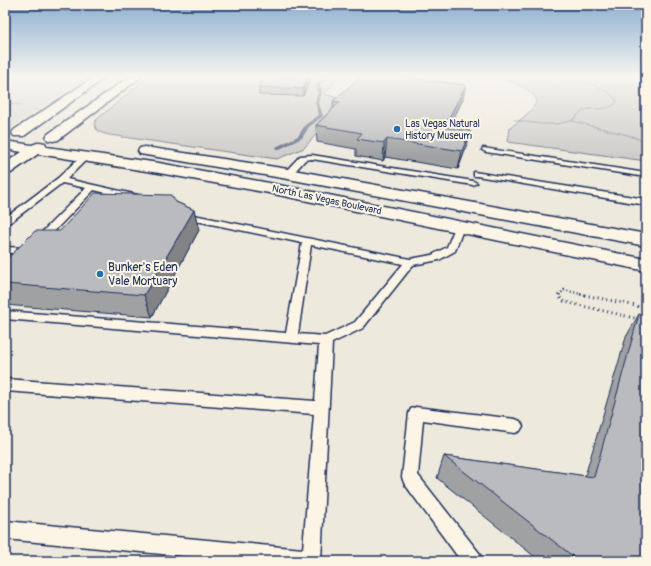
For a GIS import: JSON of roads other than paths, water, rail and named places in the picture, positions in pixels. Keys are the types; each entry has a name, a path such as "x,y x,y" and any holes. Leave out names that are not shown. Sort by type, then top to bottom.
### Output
{"main road":[{"path":"5,144 62,103"},
{"path":"5,170 99,103"},
{"path":"5,131 72,140"},
{"name":"North Las Vegas Boulevard","path":"5,144 85,156 269,188 646,265"},
{"name":"North Las Vegas Boulevard","path":"132,149 288,174 646,240"},
{"path":"459,227 465,207"}],"lane":[{"path":"486,150 646,175"},
{"path":"5,222 61,180 85,156"},
{"path":"288,174 303,158 312,157 474,183"},
{"path":"477,174 646,202"},
{"path":"61,180 144,199"},
{"path":"5,250 29,251 92,187"},
{"path":"174,206 181,208 185,216 410,262 435,258 451,249 459,227"},
{"path":"291,338 307,241"},
{"path":"5,315 326,341 359,325 410,262"},
{"path":"5,530 312,559 326,341"},
{"path":"5,385 322,408"},
{"path":"473,561 410,477 416,413 515,426"}],"waterway":[{"path":"278,148 300,137 307,126 321,115 317,103"}],"place":[{"name":"Las Vegas Natural History Museum","path":"397,129"},
{"name":"Bunker's Eden Vale Mortuary","path":"100,274"}]}
